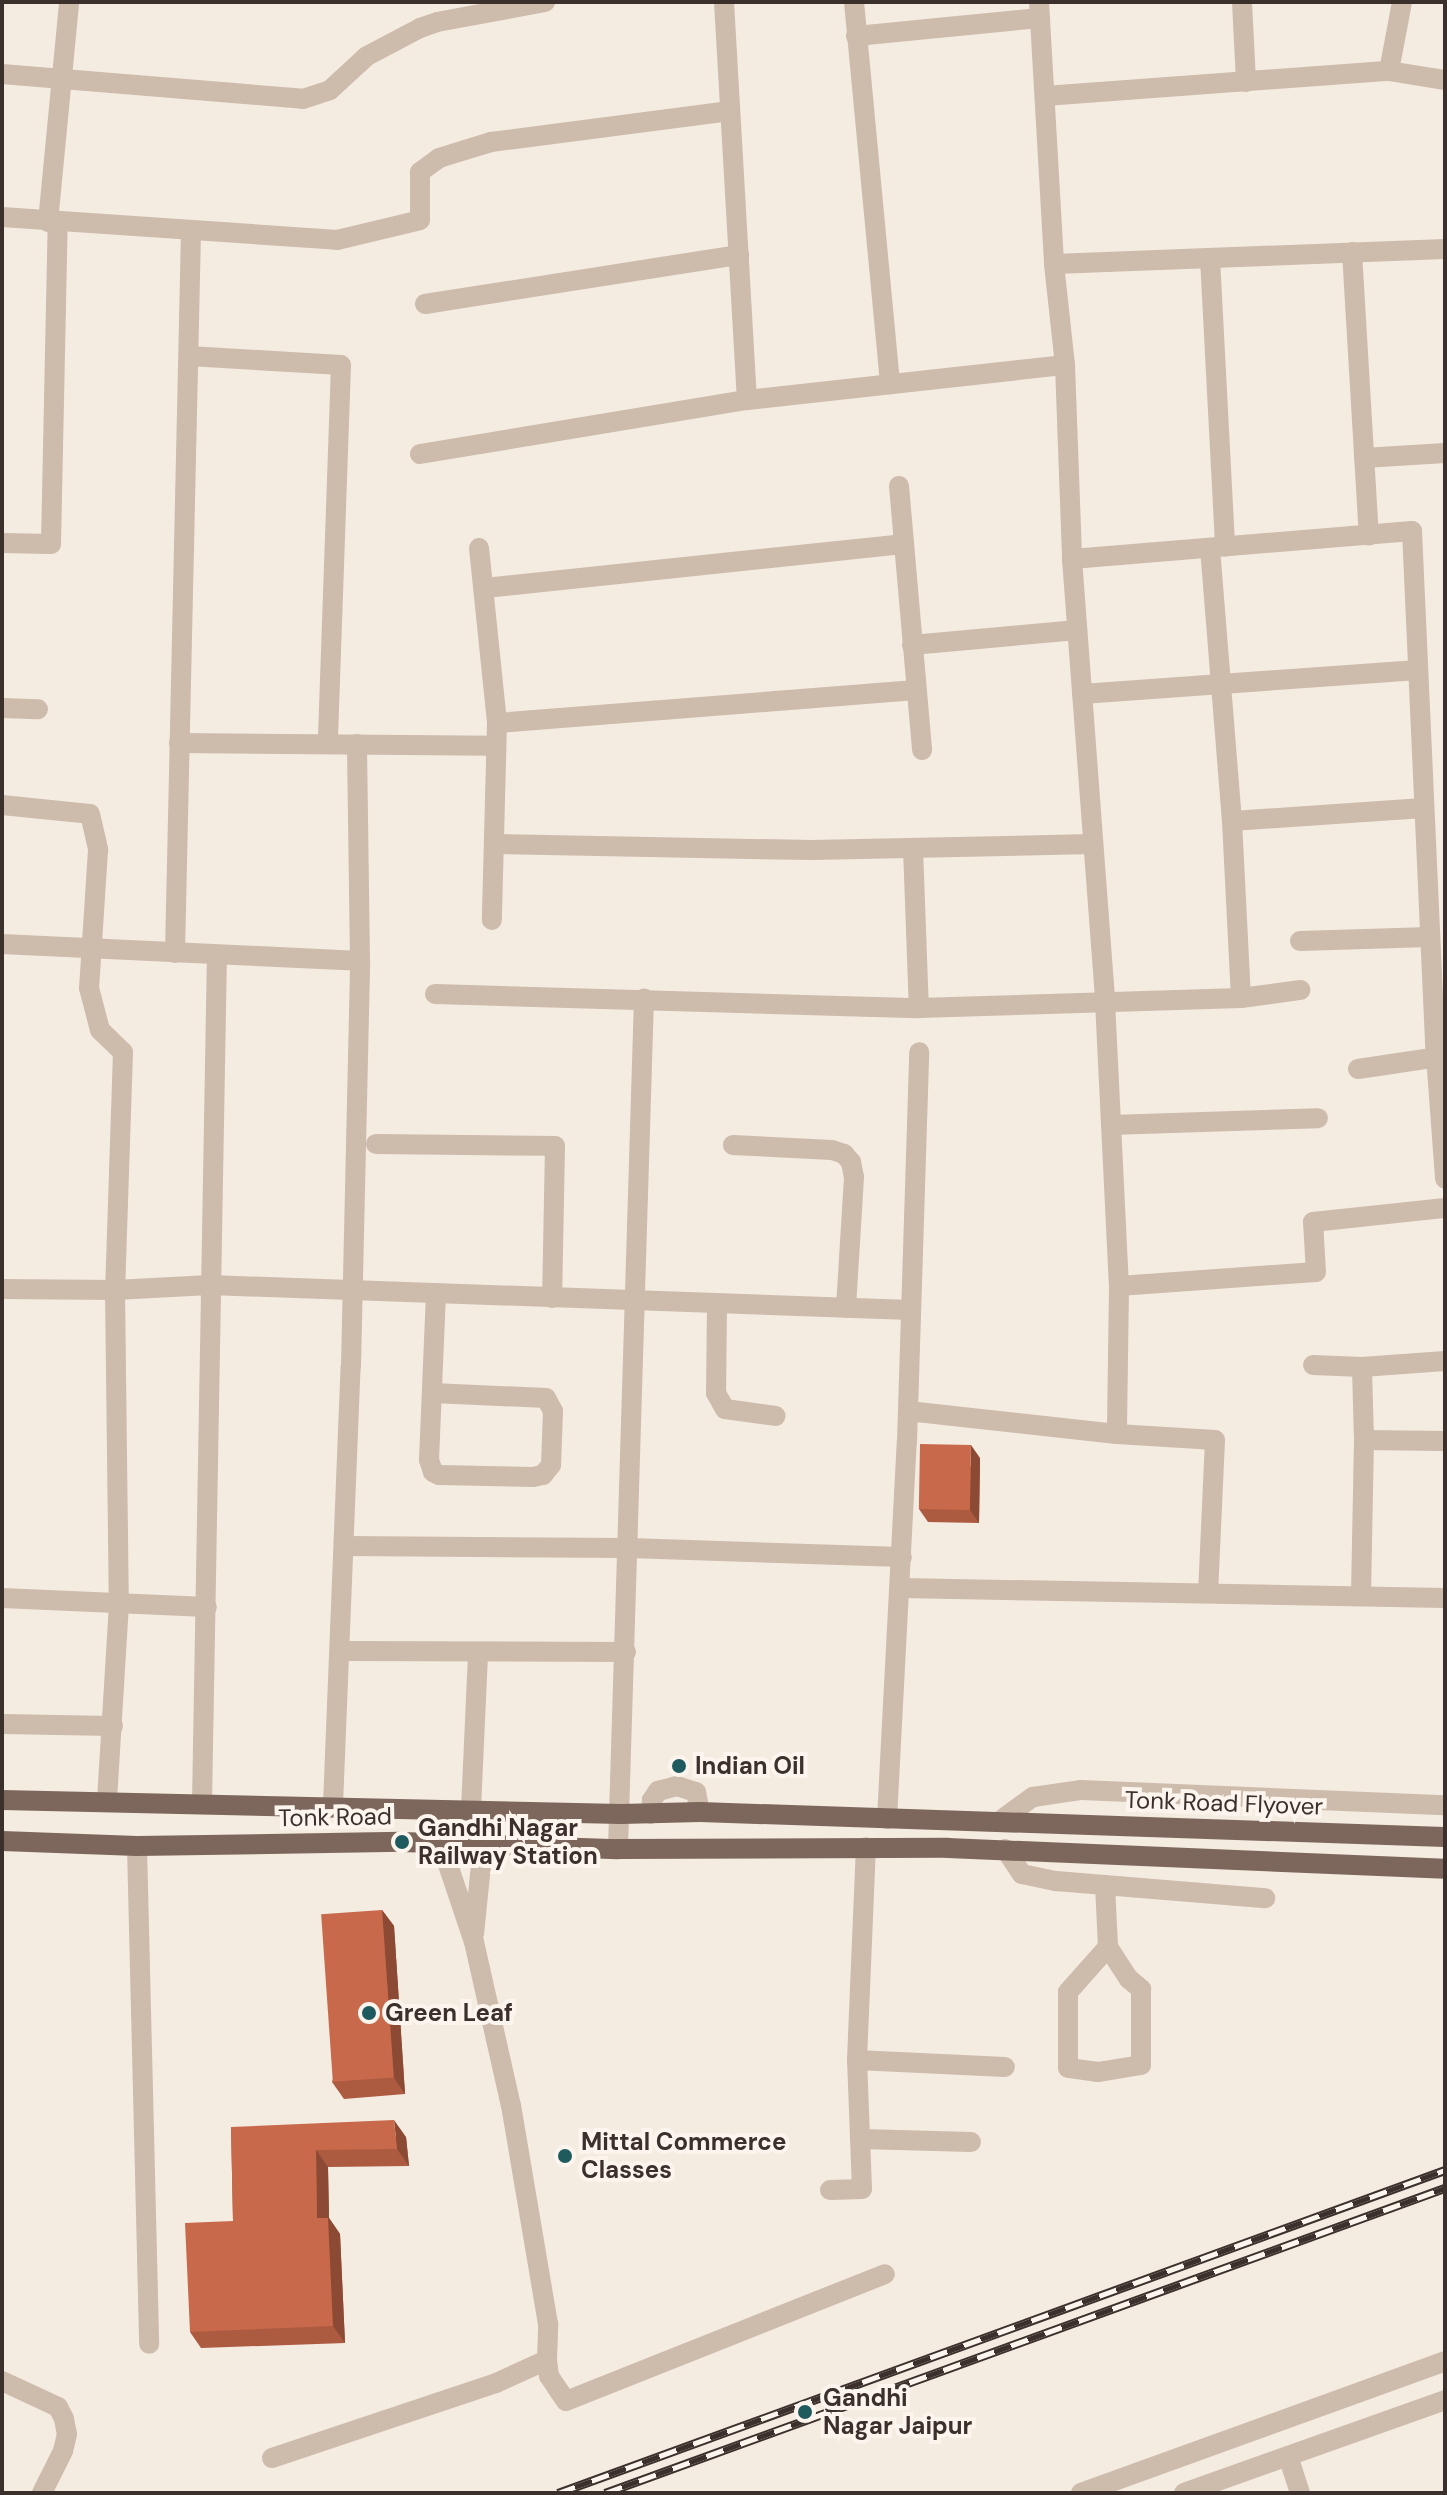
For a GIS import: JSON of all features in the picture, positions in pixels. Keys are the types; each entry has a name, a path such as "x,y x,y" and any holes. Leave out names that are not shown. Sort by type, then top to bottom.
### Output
{"main road":[{"name":"Tonk Road","path":"2,1800 1001,1820"},
{"name":"Tonk Road Flyover","path":"1001,1820 1445,1837"},
{"name":"Tonk Road","path":"2,1841 137,1846 441,1844 618,1849 1005,1849"},
{"path":"1005,1849 1445,1869"}],"street":[{"path":"2,543 51,544 53,222 69,2"},
{"path":"2,74 303,99 330,90 367,56 420,28 437,22 545,2"},
{"path":"724,2 747,400"},
{"path":"854,2 890,384"},
{"path":"1242,2 1246,82"},
{"path":"1389,71 1402,2"},
{"path":"856,36 1040,10 1054,264 1065,365 1072,559 1105,1001 1119,1286 1117,1434"},
{"path":"1045,96 1389,71 1445,80"},
{"path":"2,217 337,240 420,220 420,172 439,158 491,142 730,111"},
{"path":"175,953 191,232"},
{"path":"1054,264 1445,249"},
{"path":"1352,252 1369,535"},
{"path":"425,304 739,255"},
{"path":"1210,258 1222,684 1241,998"},
{"path":"189,356 341,365 328,744"},
{"path":"420,454 747,400 1065,365"},
{"path":"1364,458 1445,453"},
{"path":"899,486 922,750"},
{"path":"1072,559 1412,531 1430,937 1440,1056 1445,1179"},
{"path":"485,588 903,544"},
{"path":"479,548 497,723 492,920"},
{"path":"912,645 1077,630"},
{"path":"1082,694 1418,670"},
{"path":"497,723 916,690"},
{"path":"2,708 38,709"},
{"path":"179,743 496,746"},
{"path":"333,1805 353,1292 360,961 357,744"},
{"path":"2,805 90,814 98,850 89,988 100,1030 123,1052 115,1290 119,1604 107,1802"},
{"path":"1232,821 1424,808"},
{"path":"495,844 812,850 1093,844"},
{"path":"913,848 919,1008"},
{"path":"1300,941 1430,937"},
{"path":"2,944 360,961"},
{"path":"202,1803 217,955"},
{"path":"435,994 919,1008 1241,998 1300,990"},
{"path":"618,1849 629,1548 632,1301 644,998"},
{"path":"887,1819 902,1557 919,1052"},
{"path":"1358,1069 1440,1056"},
{"path":"1111,1125 1318,1118"},
{"path":"376,1144 555,1146 552,1298"},
{"path":"733,1145 832,1150 844,1154 851,1162 854,1177 846,1308"},
{"path":"1119,1286 1316,1272 1313,1222 1445,1208"},
{"path":"2,1289 115,1290 210,1285 911,1310"},
{"path":"432,1393 546,1398 553,1411 551,1465 543,1475 533,1477 439,1475 433,1472 429,1460 436,1295"},
{"path":"717,1304 716,1393 725,1409 776,1416"},
{"path":"1313,1365 1362,1367 1445,1361"},
{"path":"1361,1595 1362,1367"},
{"path":"908,1411 1117,1434 1215,1440 1208,1592"},
{"path":"1364,1440 1445,1441"},
{"path":"344,1546 629,1548 902,1557"},
{"path":"900,1588 1445,1598"},
{"path":"2,1598 207,1607"},
{"path":"340,1651 626,1652"},
{"path":"471,1809 478,1652"},
{"path":"2,1724 113,1726"},
{"path":"1001,1820 1033,1797 1081,1790 1445,1805"},
{"path":"441,1844 474,1942 511,2106 548,2324 549,2376 566,2401 885,2274"},
{"path":"137,1846 149,2344"},
{"path":"474,1942 483,1846"},
{"path":"830,2190 862,2189 857,2060 866,1847"},
{"path":"1005,1849 1022,1874 1105,1885 1265,1898"},
{"path":"1105,1885 1108,1947 1129,1979 1141,1989 1141,2065 1098,2072 1068,2068 1068,1992 1108,1947"},
{"path":"857,2060 1005,2067"},
{"path":"861,2139 971,2142"},
{"path":"272,2458 496,2383 547,2360"},
{"path":"1081,2493 1445,2361"},
{"path":"2,2381 58,2407 64,2419 67,2434 63,2451 42,2493"},
{"path":"1184,2493 1445,2400"},
{"path":"1288,2456 1300,2493"}],"building":[{"path":"920,1444 971,1445 970,1510 919,1509"},
{"name":"Green Leaf","path":"382,1910 394,2078 333,2082 321,1914"},
{"path":"394,2120 397,2149 316,2150 317,2218 328,2218 333,2326 190,2332 185,2223 233,2221 231,2127"}],"railway":[{"path":"558,2493 1445,2170"},
{"path":"605,2493 1445,2188"}],"place":[{"name":"Indian Oil","path":"679,1766"},
{"name":"Gandhi Nagar Railway Station","path":"402,1842"},
{"name":"Green Leaf","path":"369,2013"},
{"name":"Mittal Commerce Classes","path":"565,2156"},
{"name":"Gandhi Nagar Jaipur","path":"805,2412"}]}
